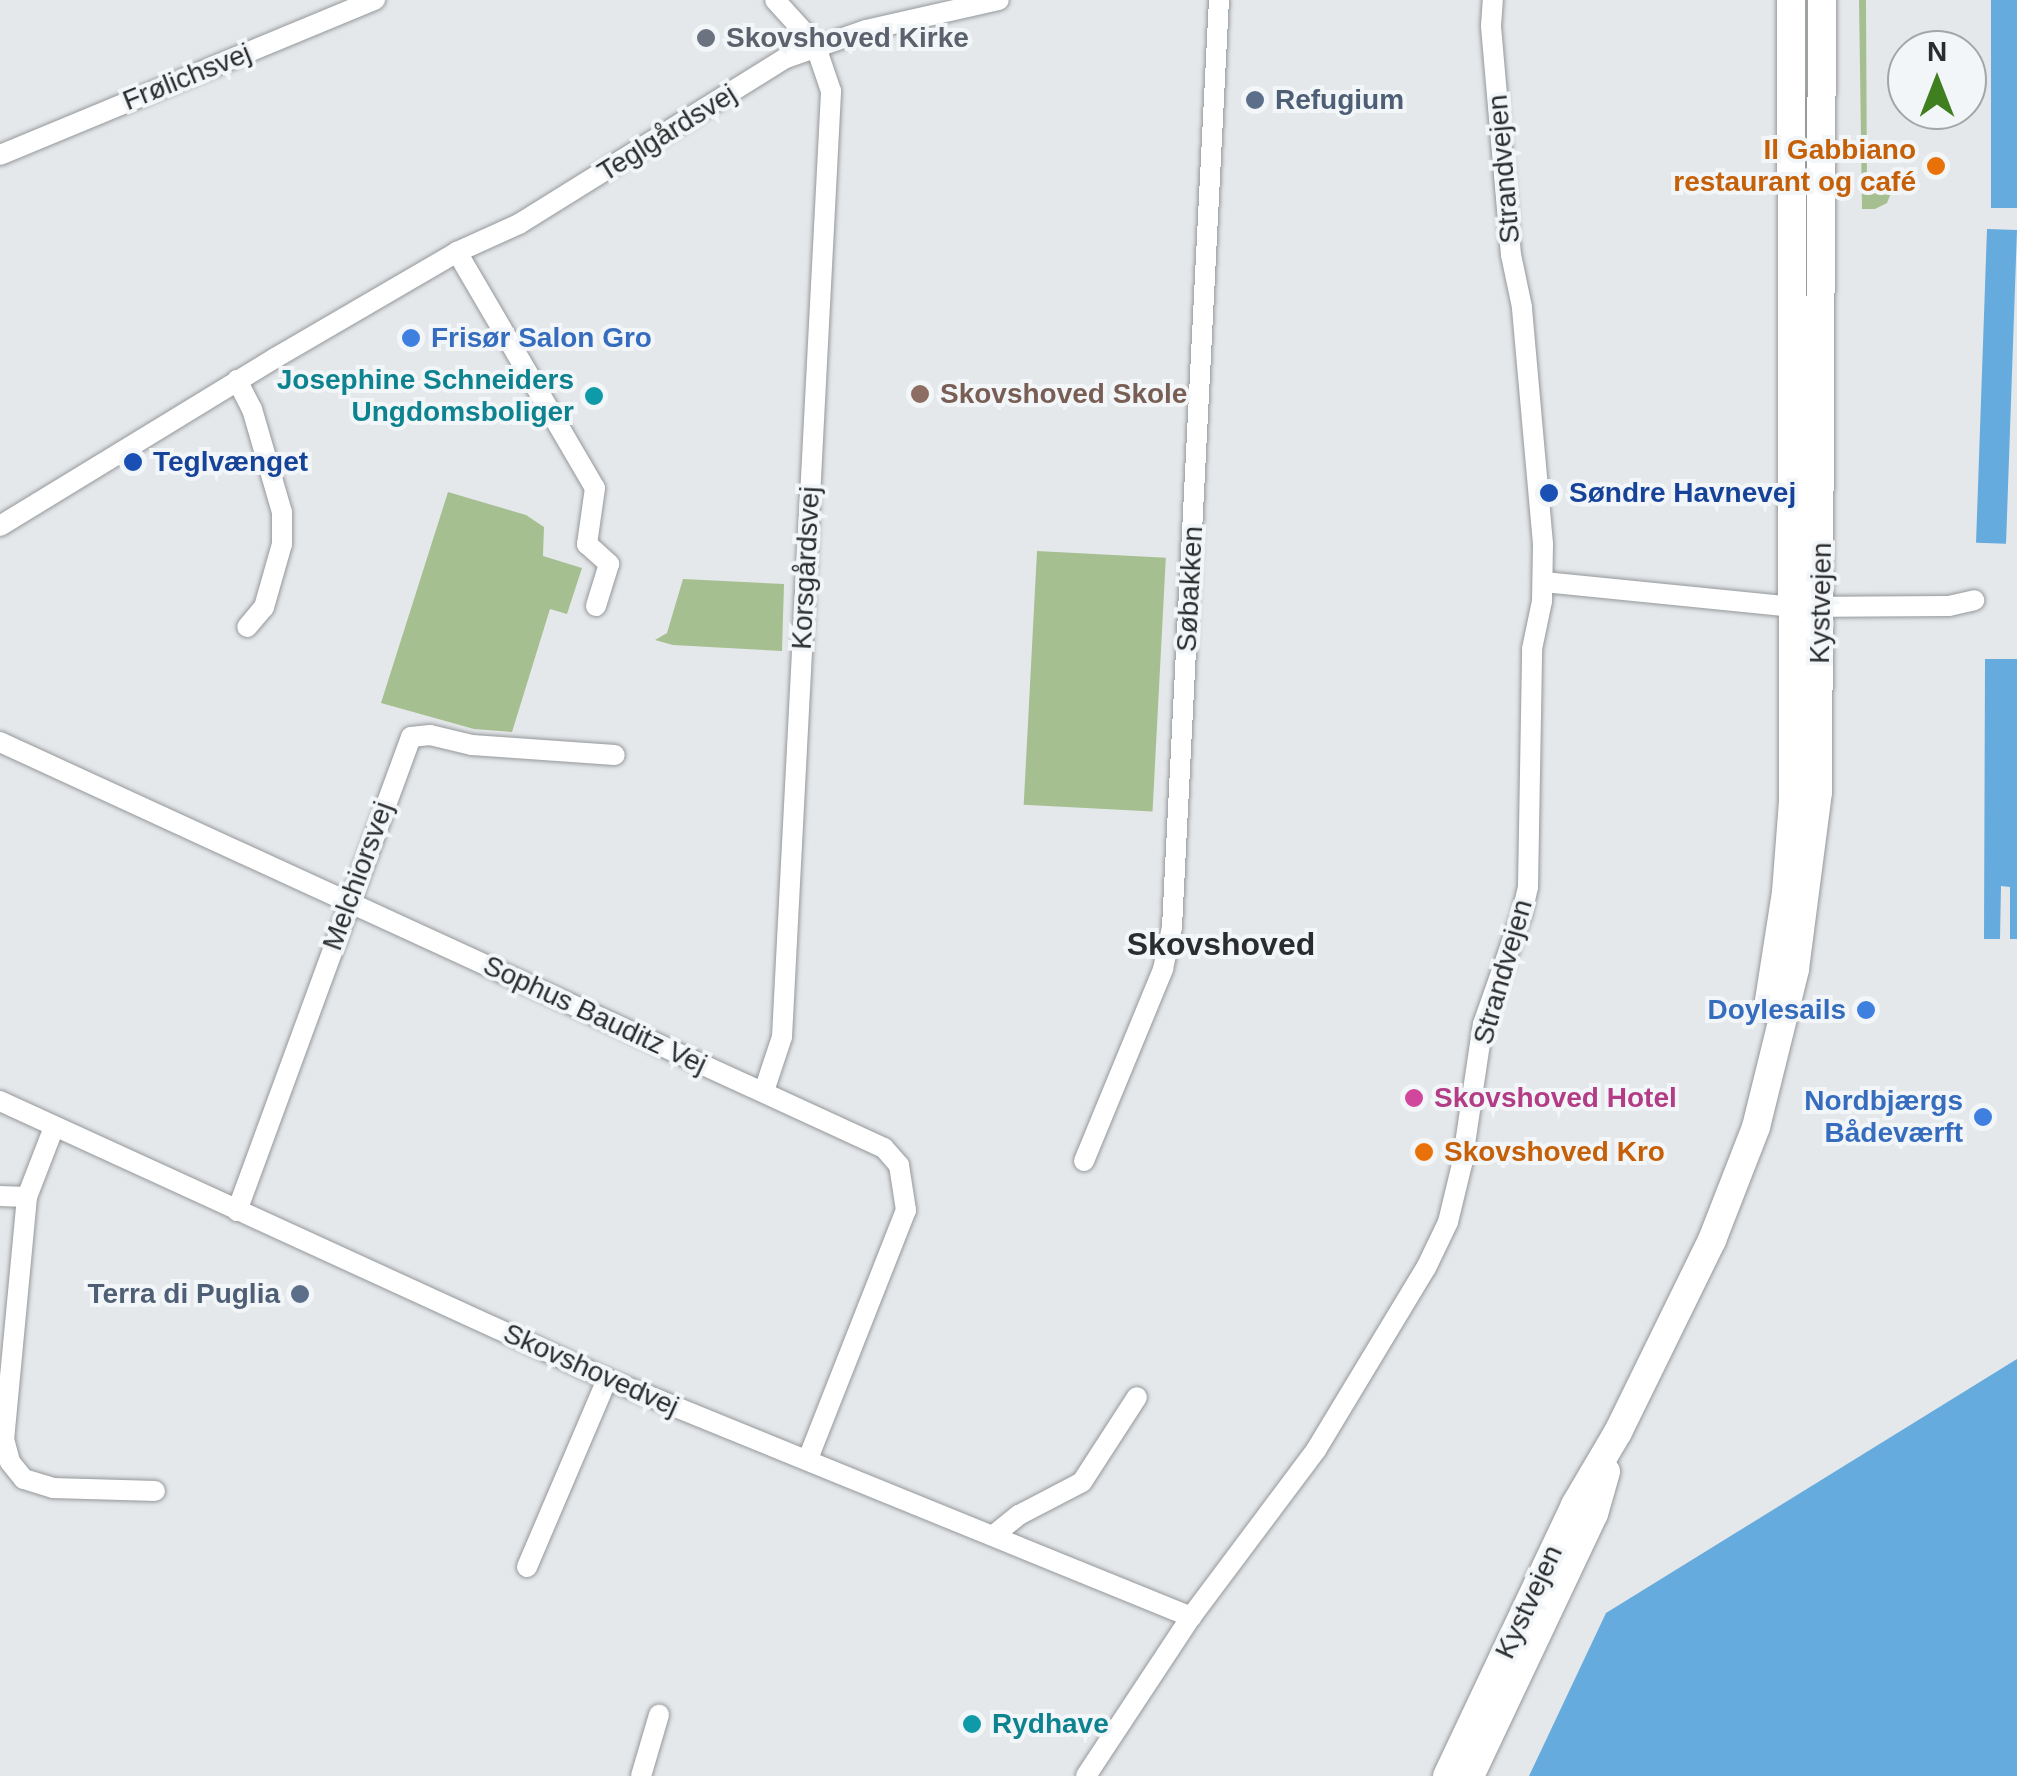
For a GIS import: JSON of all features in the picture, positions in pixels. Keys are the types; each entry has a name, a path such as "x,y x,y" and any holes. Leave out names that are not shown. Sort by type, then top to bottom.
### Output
{"main road":[{"name":"Kystvejen","path":"1446,1776 1575,1505 1618,1432 1705,1256 1756,1127 1795,970 1818,792 1807,607 1790,0"},
{"name":"Kystvejen","path":"1807,607 1822,0"},
{"name":"Kystvejen","path":"1470,1776 1594,1514 1618,1432"}],"street":[{"name":"Frølichsvej","path":"0,155 375,0"},
{"path":"775,0 815,44"},
{"name":"Teglgårdsvej","path":"0,526 237,380 457,252 519,224 815,44 999,0"},
{"name":"Søbakken","path":"1084,1161 1163,970 1172,927 1219,0"},
{"name":"Strandvejen","path":"1086,1776 1190,1617 1316,1450 1426,1268 1448,1222 1462,1164 1483,1024 1528,887 1532,649 1544,582 1533,418 1522,307 1511,255 1494,61 1493,0"},
{"name":"Korsgårdsvej","path":"764,1091 782,1037 831,91 815,44"},
{"path":"457,252 595,488 586,544 609,564 596,606"},
{"path":"237,380 252,409 282,512 282,544 264,607 247,627"},
{"path":"1544,582 1807,607 1948,606 1974,600"},
{"name":"Melchiorsvej","path":"237,1211 411,737 430,734 472,745 615,756"},
{"name":"Sophus Bauditz Vej","path":"0,742 884,1148 899,1166 906,1210 808,1460"},
{"name":"Skovshovedvej","path":"0,1101 607,1380 1190,1617"},
{"path":"54,1127 26,1196 4,1439 10,1462 24,1479 54,1488 155,1490"},
{"path":"0,1196 26,1196"},
{"path":"526,1567 607,1380"},
{"path":"994,1535 1020,1515 1082,1482 1137,1397"},
{"path":"642,1776 659,1715"}],"green space":[{"path":"1859,0 1866,0 1867,192 1891,193 1887,203 1875,209 1862,209"},
{"path":"448,492 526,515 544,527 543,556 582,568 567,614 550,609 512,732 474,729 381,703"},
{"path":"1037,551 1166,558 1153,811 1024,805"},
{"path":"683,579 784,584 782,651 673,645 655,640 667,633"}],"water":[{"path":"1991,0 2017,0 2017,208 1991,208"},
{"path":"1987,229 2017,230 2006,544 1976,543"},
{"path":"1985,659 2017,659 2017,939 2010,939 2010,887 2001,886 2000,939 1984,939"},
{"path":"2017,1359 2017,1776 1529,1776 1606,1613"}],"place":[{"name":"Skovshoved Kirke","path":"706,38"},
{"name":"Refugium","path":"1255,100"},
{"name":"Il Gabbiano restaurant og café","path":"1936,166"},
{"name":"Frisør Salon Gro","path":"411,338"},
{"name":"Skovshoved Skole","path":"920,394"},
{"name":"Josephine Schneiders Ungdomsboliger","path":"594,396"},
{"name":"Teglvænget","path":"133,462"},
{"name":"Søndre Havnevej","path":"1549,493"},
{"name":"Doylesails","path":"1866,1010"},
{"name":"Skovshoved Hotel","path":"1414,1098"},
{"name":"Nordbjærgs Bådeværft","path":"1983,1117"},
{"name":"Skovshoved Kro","path":"1424,1152"},
{"name":"Terra di Puglia","path":"300,1294"},
{"name":"Rydhave","path":"972,1724"}],"district":[{"name":"Skovshoved","path":"1221,944"}]}
